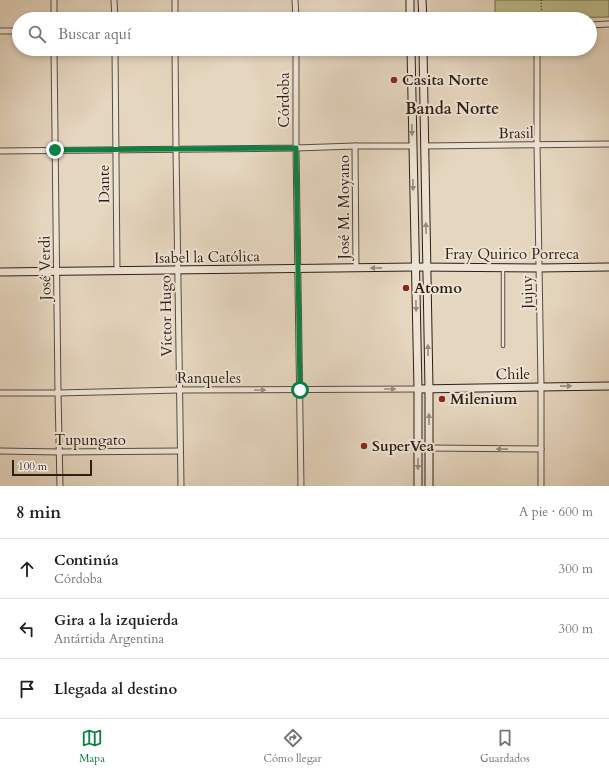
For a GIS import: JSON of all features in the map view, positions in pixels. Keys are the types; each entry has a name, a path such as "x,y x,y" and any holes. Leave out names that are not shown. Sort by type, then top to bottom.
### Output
{"main road":[{"path":"410,0 410,12"},
{"path":"422,0 422,12"},
{"path":"411,56 418,389 418,486"},
{"path":"423,56 429,389 429,486"},
{"name":"Fray Quirico Porreca","path":"415,267 609,267"},
{"name":"Isabel la Católica","path":"0,272 415,267"},
{"name":"Chile","path":"418,389 609,386"}],"street":[{"path":"54,0 54,12"},
{"path":"114,0 115,12"},
{"path":"175,0 175,12"},
{"path":"295,0 296,12"},
{"path":"597,25 609,24"},
{"path":"0,31 12,30"},
{"name":"José Verdi","path":"54,56 60,486"},
{"name":"Dante","path":"115,56 117,270"},
{"name":"Víctor Hugo","path":"175,56 181,486"},
{"name":"Córdoba","path":"296,56 301,486"},
{"name":"Jujuy","path":"537,56 541,486"},
{"name":"Brasil","path":"424,146 609,144"},
{"name":"José M. Moyano","path":"355,146 356,268"},
{"path":"0,151 412,146"},
{"name":"Ranqueles","path":"0,393 179,390 418,389"},
{"path":"429,448 541,449"},
{"name":"Tupungato","path":"0,451 180,451"}],"lane":[{"path":"503,346 504,267"}],"path":[{"path":"541,0 542,12"}],"green space":[{"path":"495,0 609,0 609,17 597,17 597,12 495,12"}],"place":[{"name":"Casita Norte","path":"394,80"},
{"name":"Atomo","path":"406,288"},
{"name":"Milenium","path":"442,399"},
{"name":"SuperVea","path":"364,446"}],"district":[{"name":"Banda Norte","path":"452,108"}],"route":[{"path":"55,150 296,148 300,390"}]}
